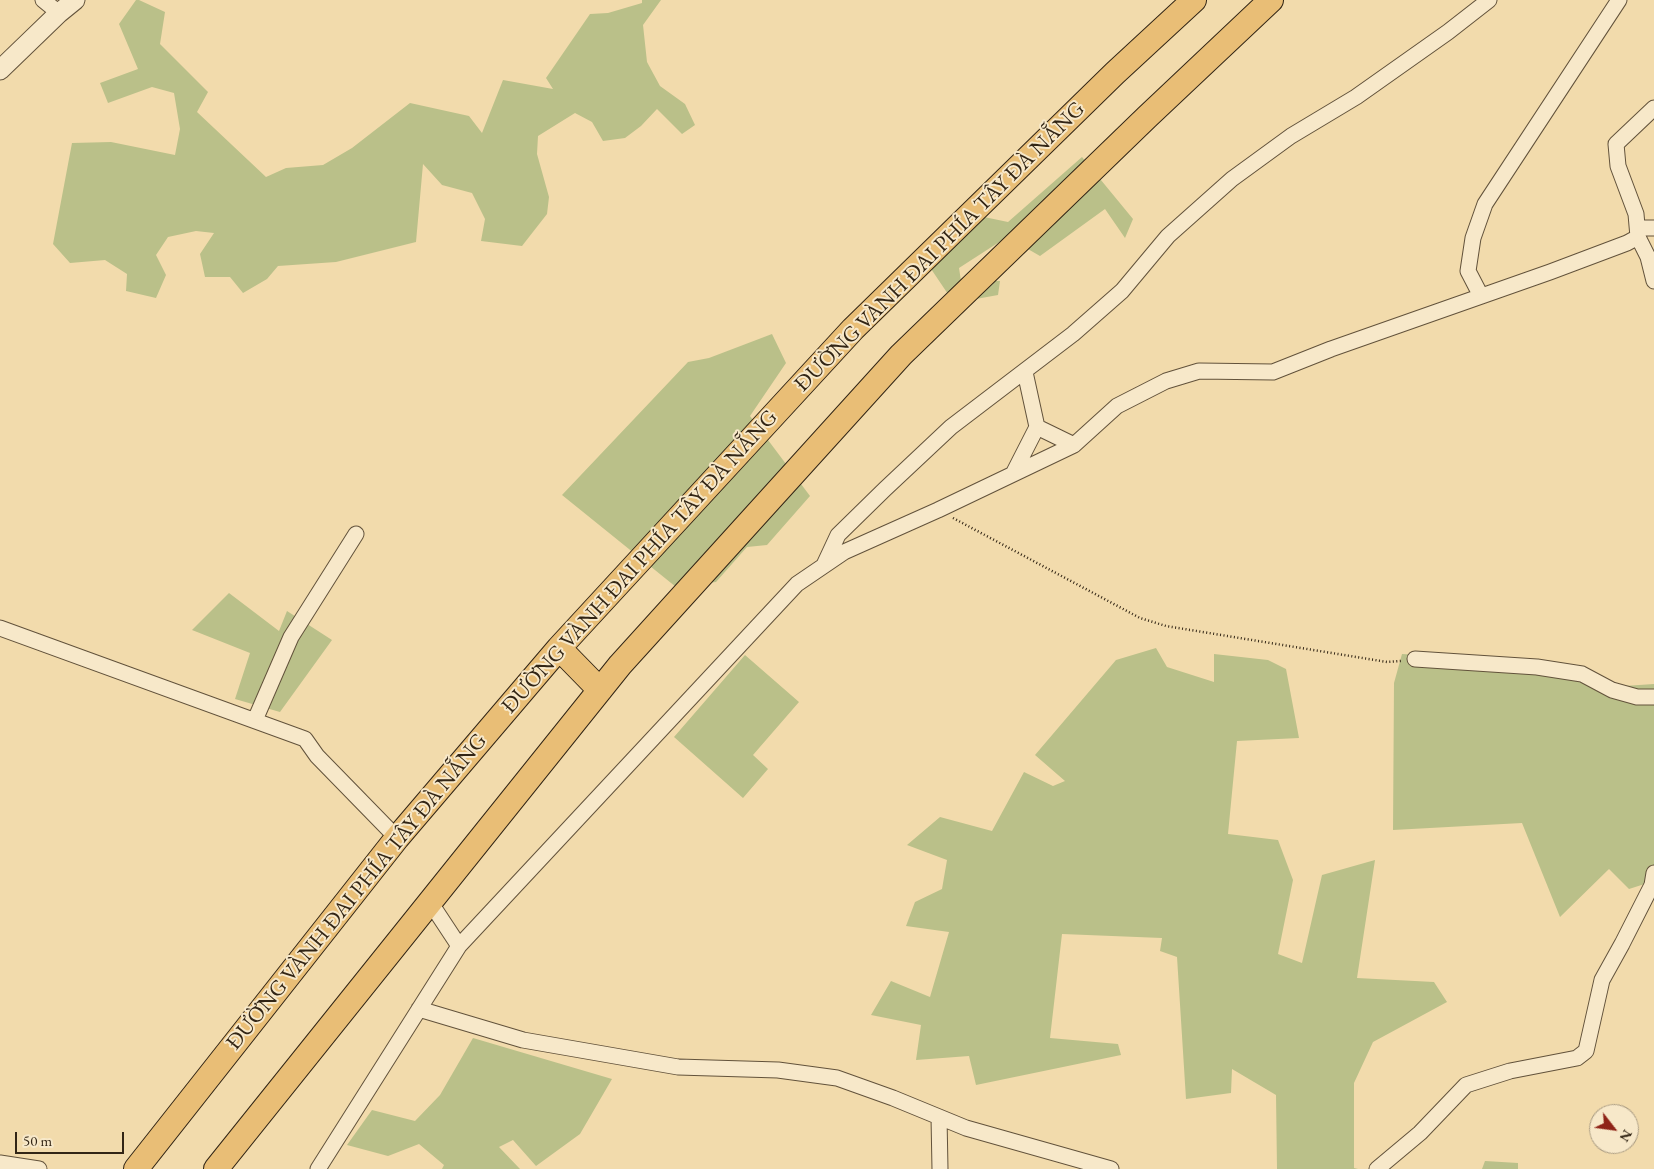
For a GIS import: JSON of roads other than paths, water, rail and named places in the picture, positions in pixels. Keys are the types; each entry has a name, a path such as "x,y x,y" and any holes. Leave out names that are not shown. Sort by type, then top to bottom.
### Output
{"main road":[{"name":"ĐƯỜNG VÀNH ĐAI PHÍA TÂY ĐÀ NẴNG","path":"136,1169 397,838 559,648 853,329 1115,73 1194,0"},
{"path":"216,1169 620,665 902,355 1147,117 1271,0"},
{"path":"559,648 600,690"}],"street":[{"path":"43,0 58,13"},
{"path":"0,70 58,13 74,0"},
{"path":"824,566 838,535 885,489 951,427 1073,334 1122,291 1168,236 1232,179 1291,136 1363,92 1448,32 1489,0"},
{"path":"1481,296 1468,271 1473,238 1485,204 1619,0"},
{"path":"1654,108 1616,144 1618,166 1636,214 1638,233 1648,257 1654,281"},
{"path":"318,1169 459,946 798,584 844,552 938,510 1074,445 1117,406 1166,380 1199,371 1273,372 1331,349 1627,243 1638,233 1654,228"},
{"path":"1013,474 1037,427 1025,372"},
{"path":"1037,427 1074,445"},
{"path":"255,720 290,637 356,534"},
{"path":"0,628 305,739 317,756 397,838"},
{"path":"1415,659 1538,667 1582,674 1612,690 1629,695 1654,697"},
{"path":"1377,1169 1420,1133 1466,1085 1510,1071 1577,1058 1586,1051 1602,980 1652,885 1654,873"},
{"path":"430,902 459,946"},
{"path":"420,1009 523,1040 678,1066 778,1070 836,1078 893,1098 966,1128 1111,1169"},
{"path":"939,1117 940,1169"},
{"path":"0,1163 39,1169"}]}
